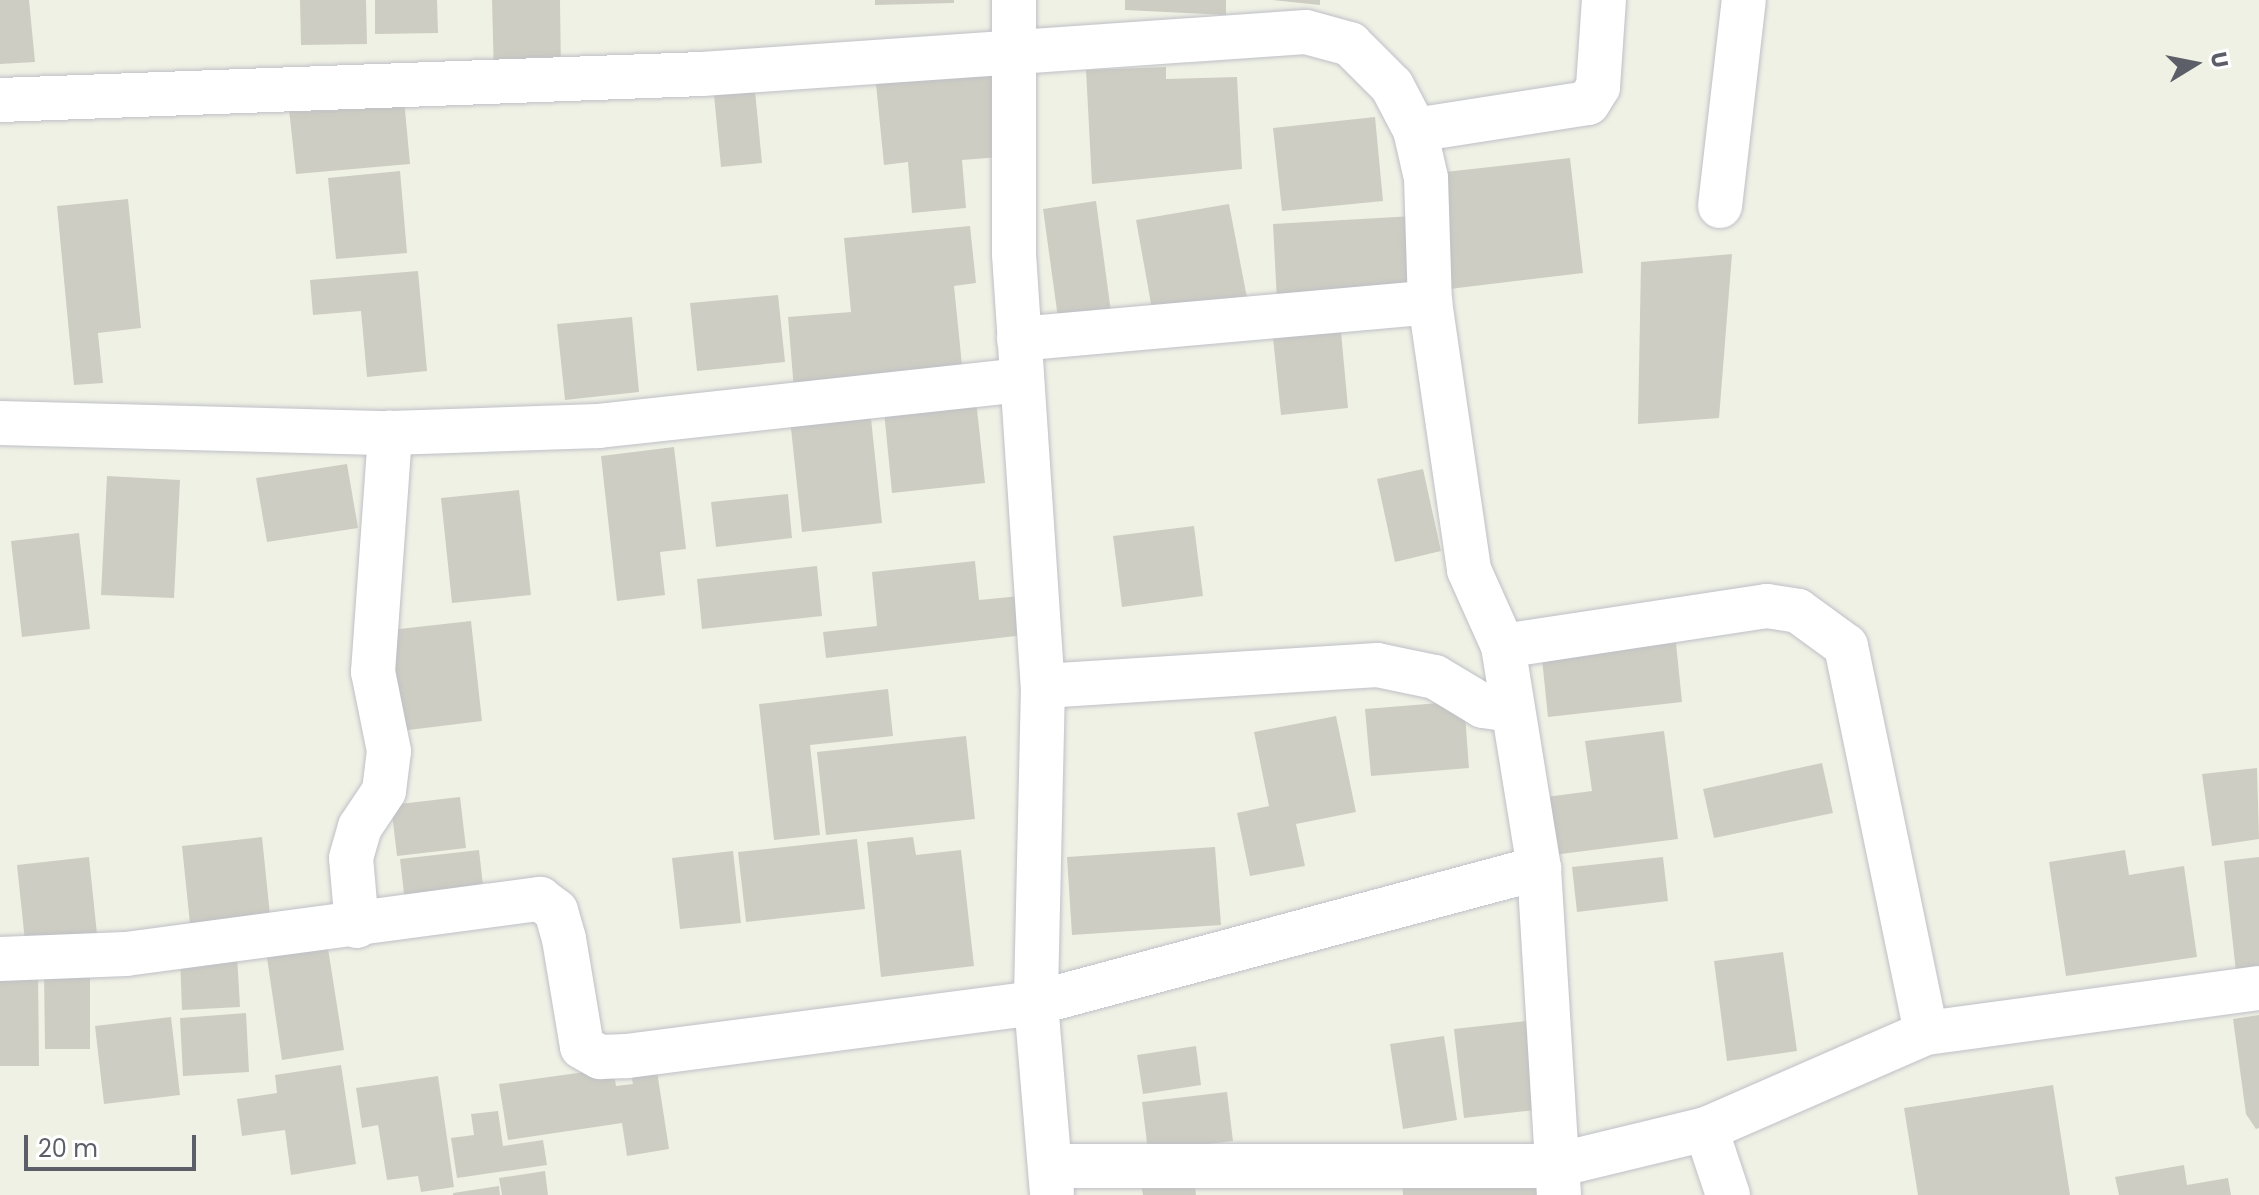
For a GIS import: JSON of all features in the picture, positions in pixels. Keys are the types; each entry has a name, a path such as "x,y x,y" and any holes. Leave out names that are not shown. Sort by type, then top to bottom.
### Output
{"street":[{"path":"1014,0 1011,49 1020,360 1043,686 1036,1003 1052,1180 1556,1180 1706,1129 1926,1033 2259,988"},
{"path":"1415,130 1588,103 1598,87 1604,0"},
{"path":"1720,206 1744,0"},
{"path":"0,100 702,74 1011,49 1306,32 1350,44 1392,86 1415,130 1426,178 1430,302 1469,570 1503,646 1539,868 1556,1180"},
{"path":"0,423 390,433 598,426 1020,360 1430,302"},
{"path":"357,926 351,858 360,827 384,791 389,751 373,672 390,433"},
{"path":"1503,646 1767,606 1798,611 1846,646 1926,1033"},
{"path":"1043,686 1377,665 1435,677 1483,706 1513,710"},
{"path":"0,959 126,954 357,926 540,899 556,911 582,1047 600,1057 1036,1003 1539,868"},
{"path":"1706,1129 1728,1195"}],"building":[{"path":"0,0 29,0 35,62 0,64"},
{"path":"300,0 366,0 367,44 301,45"},
{"path":"375,0 437,0 438,33 375,34"},
{"path":"492,0 560,0 561,74 494,75"},
{"path":"875,0 954,0 954,3 875,5"},
{"path":"1125,0 1226,0 1226,15 1125,10"},
{"path":"1272,0 1320,0 1320,5"},
{"path":"992,63 1001,157 962,160 966,208 912,213 908,162 884,165 875,74"},
{"path":"1166,67 1166,79 1237,77 1242,169 1092,184 1086,70"},
{"path":"755,91 762,163 721,167 714,95"},
{"path":"404,99 410,164 296,174 289,109"},
{"path":"1375,117 1383,201 1282,211 1273,128"},
{"path":"1570,158 1583,273 1441,290 1427,174"},
{"path":"400,171 407,253 336,259 328,178"},
{"path":"128,199 141,328 98,333 103,383 74,385 57,206"},
{"path":"1096,201 1111,312 1058,318 1043,209"},
{"path":"1229,204 1247,298 1153,315 1136,220"},
{"path":"1414,216 1418,293 1277,301 1273,224"},
{"path":"970,226 976,283 954,286 963,375 794,390 788,317 851,312 844,238"},
{"path":"1732,254 1719,418 1638,424 1641,262"},
{"path":"418,271 427,371 367,377 361,311 313,315 310,280"},
{"path":"778,295 785,362 697,371 690,303"},
{"path":"632,317 639,392 565,400 557,324"},
{"path":"1340,321 1348,408 1281,415 1272,328"},
{"path":"976,400 985,483 892,493 884,411"},
{"path":"870,409 882,523 802,532 790,419"},
{"path":"674,447 686,549 660,552 665,595 617,601 601,456"},
{"path":"347,464 358,528 267,542 256,478"},
{"path":"1423,469 1441,551 1395,562 1377,479"},
{"path":"107,476 180,480 174,598 101,595"},
{"path":"519,490 531,595 452,603 441,498"},
{"path":"788,494 792,538 716,547 711,502"},
{"path":"1194,526 1203,596 1122,607 1113,536"},
{"path":"79,533 90,629 22,637 11,541"},
{"path":"975,561 979,600 1020,596 1024,635 826,658 823,632 877,626 872,572"},
{"path":"817,566 822,616 702,629 697,579"},
{"path":"471,621 482,721 392,732 381,631"},
{"path":"1676,643 1682,702 1548,717 1542,659"},
{"path":"888,689 893,736 810,745 820,835 774,840 759,704"},
{"path":"1464,701 1469,768 1371,776 1365,709"},
{"path":"1336,716 1356,812 1296,824 1305,866 1250,876 1237,813 1269,806 1254,732"},
{"path":"1664,731 1678,839 1553,855 1546,797 1592,791 1585,741"},
{"path":"966,736 975,819 826,835 817,752"},
{"path":"1822,763 1833,813 1714,838 1703,789"},
{"path":"2257,768 2259,839 2212,846 2202,774"},
{"path":"460,797 466,848 397,856 391,805"},
{"path":"262,837 271,925 191,934 182,846"},
{"path":"913,837 916,855 961,850 974,966 881,977 867,842"},
{"path":"857,839 865,909 746,922 738,852"},
{"path":"1215,847 1221,925 1072,935 1067,857"},
{"path":"479,850 484,894 405,902 400,859"},
{"path":"2125,850 2129,875 2184,866 2197,957 2066,976 2049,862"},
{"path":"733,851 741,923 680,929 672,858"},
{"path":"89,857 98,944 26,951 17,865"},
{"path":"1663,857 1668,901 1577,912 1572,867"},
{"path":"2259,857 2259,970 2236,972 2224,861"},
{"path":"327,942 344,1050 282,1060 266,951"},
{"path":"1783,952 1797,1051 1727,1061 1714,961"},
{"path":"237,955 240,1007 182,1010 180,957"},
{"path":"90,969 90,1049 45,1049 44,970"},
{"path":"0,971 38,971 39,1066 0,1066"},
{"path":"246,1013 249,1072 183,1076 180,1018"},
{"path":"2259,1015 2259,1128 2256,1129 2246,1114 2233,1019"},
{"path":"171,1017 180,1095 104,1104 95,1026"},
{"path":"1526,1021 1536,1110 1464,1118 1454,1029"},
{"path":"1444,1036 1457,1120 1403,1129 1390,1044"},
{"path":"1196,1046 1201,1085 1143,1094 1137,1055"},
{"path":"341,1065 356,1164 291,1175 285,1130 242,1136 237,1099 277,1093 275,1075"},
{"path":"656,1065 669,1149 627,1156 622,1123 508,1140 499,1084 613,1068 616,1086 633,1084 630,1069"},
{"path":"438,1076 454,1187 421,1192 418,1176 387,1180 378,1125 362,1128 356,1088"},
{"path":"2053,1085 2070,1195 1918,1195 1904,1108"},
{"path":"1227,1092 1233,1141 1148,1151 1142,1102"},
{"path":"498,1111 503,1146 543,1140 547,1165 457,1178 451,1138 474,1135 471,1114"},
{"path":"2184,1165 2187,1185 2228,1178 2231,1195 2119,1195 2115,1177"},
{"path":"545,1171 548,1195 502,1195 499,1178"},
{"path":"1534,1174 1536,1195 1403,1195 1402,1183"},
{"path":"1194,1179 1196,1195 1143,1195 1141,1184"},
{"path":"499,1186 500,1195 453,1195 453,1193"}]}
